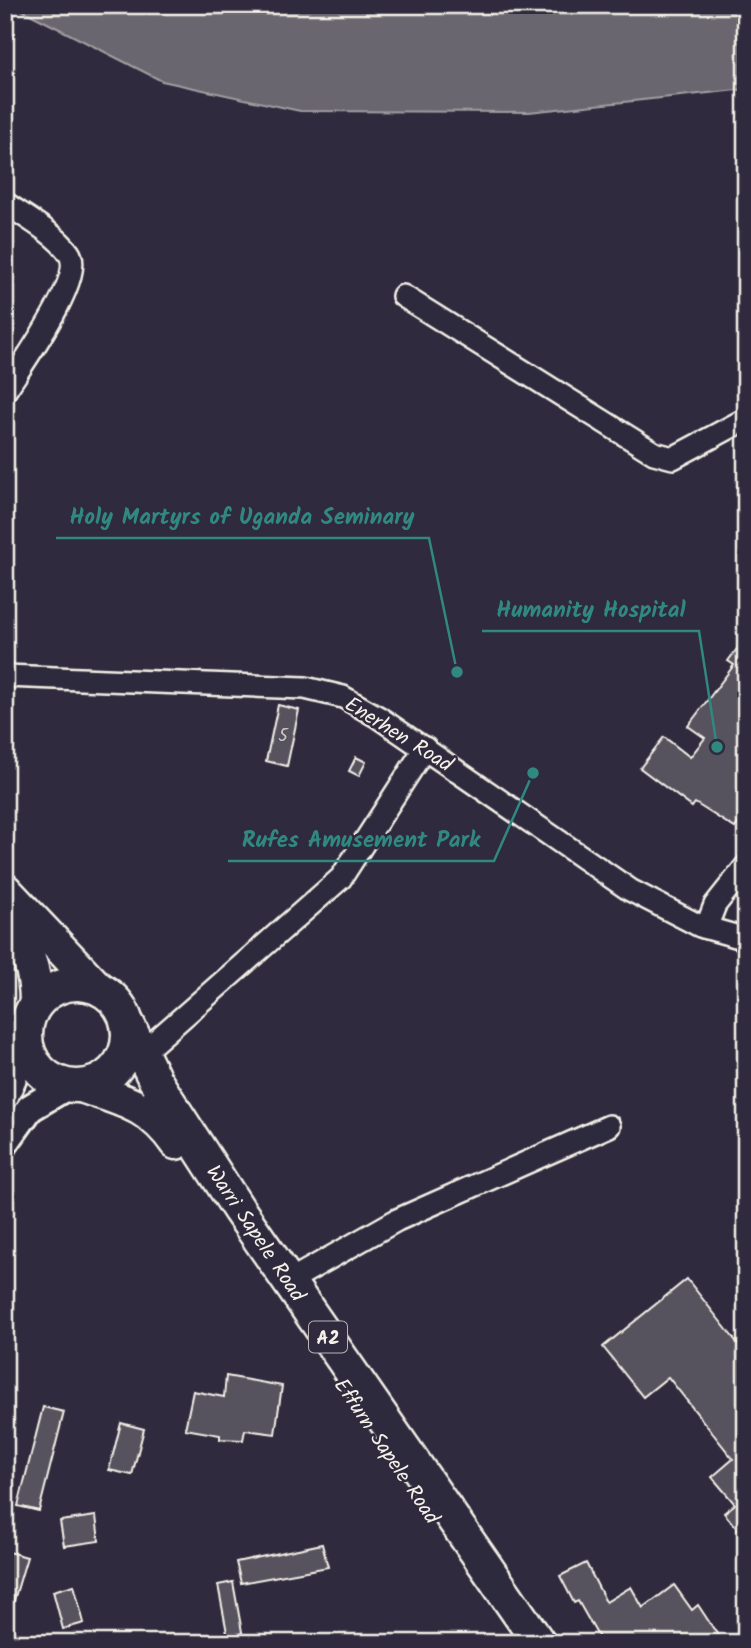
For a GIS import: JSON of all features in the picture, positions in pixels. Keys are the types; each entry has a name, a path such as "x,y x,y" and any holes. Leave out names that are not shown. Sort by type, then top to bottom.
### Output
{"highway":[{"name":"A2","path":"5,890 97,987 111,995 122,1008 128,1024"},
{"path":"5,918 18,935 36,976 36,1004 26,1031 27,1046"},
{"path":"36,1004 63,985 80,983 97,987"},
{"name":"Warri Sapele Road","path":"128,1024 169,1102 539,1643"},
{"path":"76,1087 100,1082 114,1072 124,1058 129,1041 128,1024"},
{"name":"A2","path":"27,1046 41,1072 76,1087"},
{"name":"Effurn Sapele Road","path":"76,1087 142,1107 164,1126 520,1643"}],"main road":[{"path":"5,1096 27,1046"},
{"path":"5,1143 30,1108 76,1087"}],"street":[{"path":"5,203 58,242 70,253 73,265 61,300 5,391"},
{"path":"403,296 654,453 673,458 742,425"},
{"name":"Enerhen Road","path":"5,676 305,688 343,697 425,748 630,890 706,928 746,939"},
{"path":"142,1053 341,878 425,748"},
{"path":"706,928 715,905 746,866"},
{"path":"289,1281 397,1220 609,1126"}],"shaded area":[{"path":"12,5 746,5 746,89 529,112 300,111 162,81"}],"building":[{"path":"746,637 746,793 739,804 745,812 735,828 695,803 692,807 640,768 664,737 690,757 705,738 688,726 734,665 728,661"},
{"path":"278,705 299,710 287,766 266,761"},
{"path":"356,757 366,762 359,776 349,771"},
{"path":"687,1279 746,1354 746,1540 724,1513 735,1504 712,1477 733,1459 668,1377 643,1397 603,1347"},
{"path":"226,1376 282,1386 275,1434 245,1430 243,1440 220,1439 220,1435 185,1429 193,1391 224,1397"},
{"path":"43,1407 64,1412 39,1511 18,1506"},
{"path":"121,1423 144,1429 132,1475 109,1470"},
{"path":"96,1516 99,1541 64,1546 60,1521"},
{"path":"322,1544 328,1567 241,1583 236,1562"},
{"path":"5,1551 27,1557 8,1620 5,1620"},
{"path":"586,1563 606,1602 631,1587 643,1608 674,1585 692,1610 698,1605 723,1643 602,1643 578,1601 574,1603 560,1576"},
{"path":"233,1582 244,1643 229,1643 218,1585"},
{"path":"74,1585 84,1623 63,1629 53,1591"}],"place":[{"name":"Holy Martyrs of Uganda Seminary","path":"457,672"},
{"name":"Humanity Hospital","path":"717,747"},
{"name":"Rufes Amusement Park","path":"533,773"}]}
